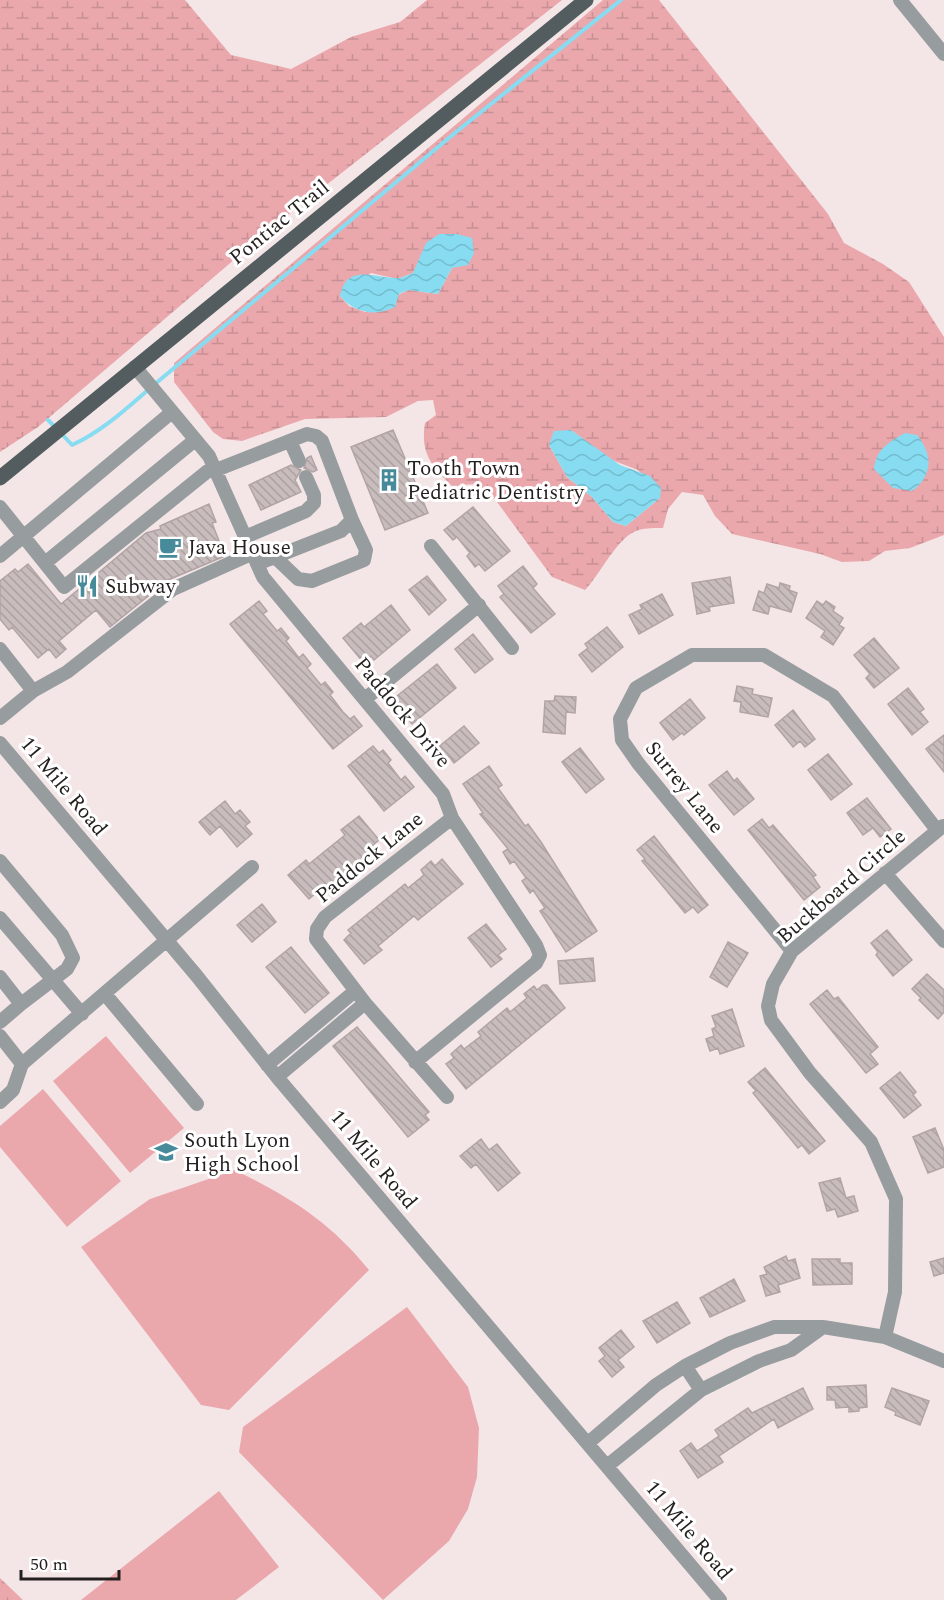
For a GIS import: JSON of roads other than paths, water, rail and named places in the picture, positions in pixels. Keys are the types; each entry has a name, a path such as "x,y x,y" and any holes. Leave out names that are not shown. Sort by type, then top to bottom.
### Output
{"main road":[{"name":"Pontiac Trail","path":"0,478 586,0"}],"street":[{"path":"900,0 944,54"},
{"name":"Paddock Drive","path":"135,367 209,456 263,577 443,794 452,818 540,955 537,963 415,1062"},
{"path":"0,556 172,412"},
{"path":"0,507 64,586 215,468 307,434 316,436 322,441 366,550 364,560 312,581 298,579 275,557"},
{"path":"45,563 195,440"},
{"path":"290,441 299,461"},
{"path":"245,537 306,511 314,503 314,495 306,477"},
{"path":"0,718 33,691 67,672 173,589 255,559 275,557 341,531 352,520"},
{"path":"431,546 512,648"},
{"path":"365,699 479,605"},
{"path":"0,650 33,691"},
{"name":"Surrey Lane","path":"792,951 638,763 622,740 620,719 636,688 693,655 764,655 833,696 941,828"},
{"name":"11 Mile Road","path":"0,743 166,940 277,1077 720,1600"},
{"name":"Paddock Lane","path":"447,1097 355,991 316,939 317,929 325,917 452,818"},
{"name":"Buckboard Circle","path":"885,1337 896,1292 896,1199 871,1143 810,1073 771,1020 768,1006 773,984 792,951 941,828"},
{"path":"0,861 62,935 73,958 67,969 0,1022"},
{"path":"0,1102 13,1090 22,1064 252,867"},
{"path":"885,873 944,941"},
{"path":"0,918 82,1014"},
{"path":"0,977 21,1004"},
{"path":"267,1065 355,991"},
{"path":"105,994 197,1104"},
{"path":"277,1077 365,1003"},
{"path":"0,1036 22,1064"},
{"path":"588,1443 656,1384 730,1343 774,1327 823,1327 885,1337 944,1361"},
{"path":"607,1466 701,1390 759,1361 791,1350 823,1327"},
{"path":"685,1366 701,1390"}],"water":[{"path":"439,234 457,234 472,238 474,253 468,265 452,268 438,294 408,290 399,294 395,307 380,312 359,310 340,296 343,286 354,276 397,278 413,273 426,243"},
{"path":"571,430 620,465 650,476 661,488 660,498 626,526 613,522 592,497 567,477 549,445 554,431"},
{"path":"905,433 917,435 928,457 924,479 912,491 893,488 874,469 880,451"}],"waterway":[{"path":"155,384 456,132 621,0"},
{"path":"61,433 72,445 83,440 113,420 149,389"},
{"path":"48,420 56,428"}],"place":[{"name":"Tooth Town Pediatric Dentistry","path":"389,480"},
{"name":"Java House","path":"170,547"},
{"name":"Subway","path":"87,586"},
{"name":"South Lyon High School","path":"166,1152"}]}
